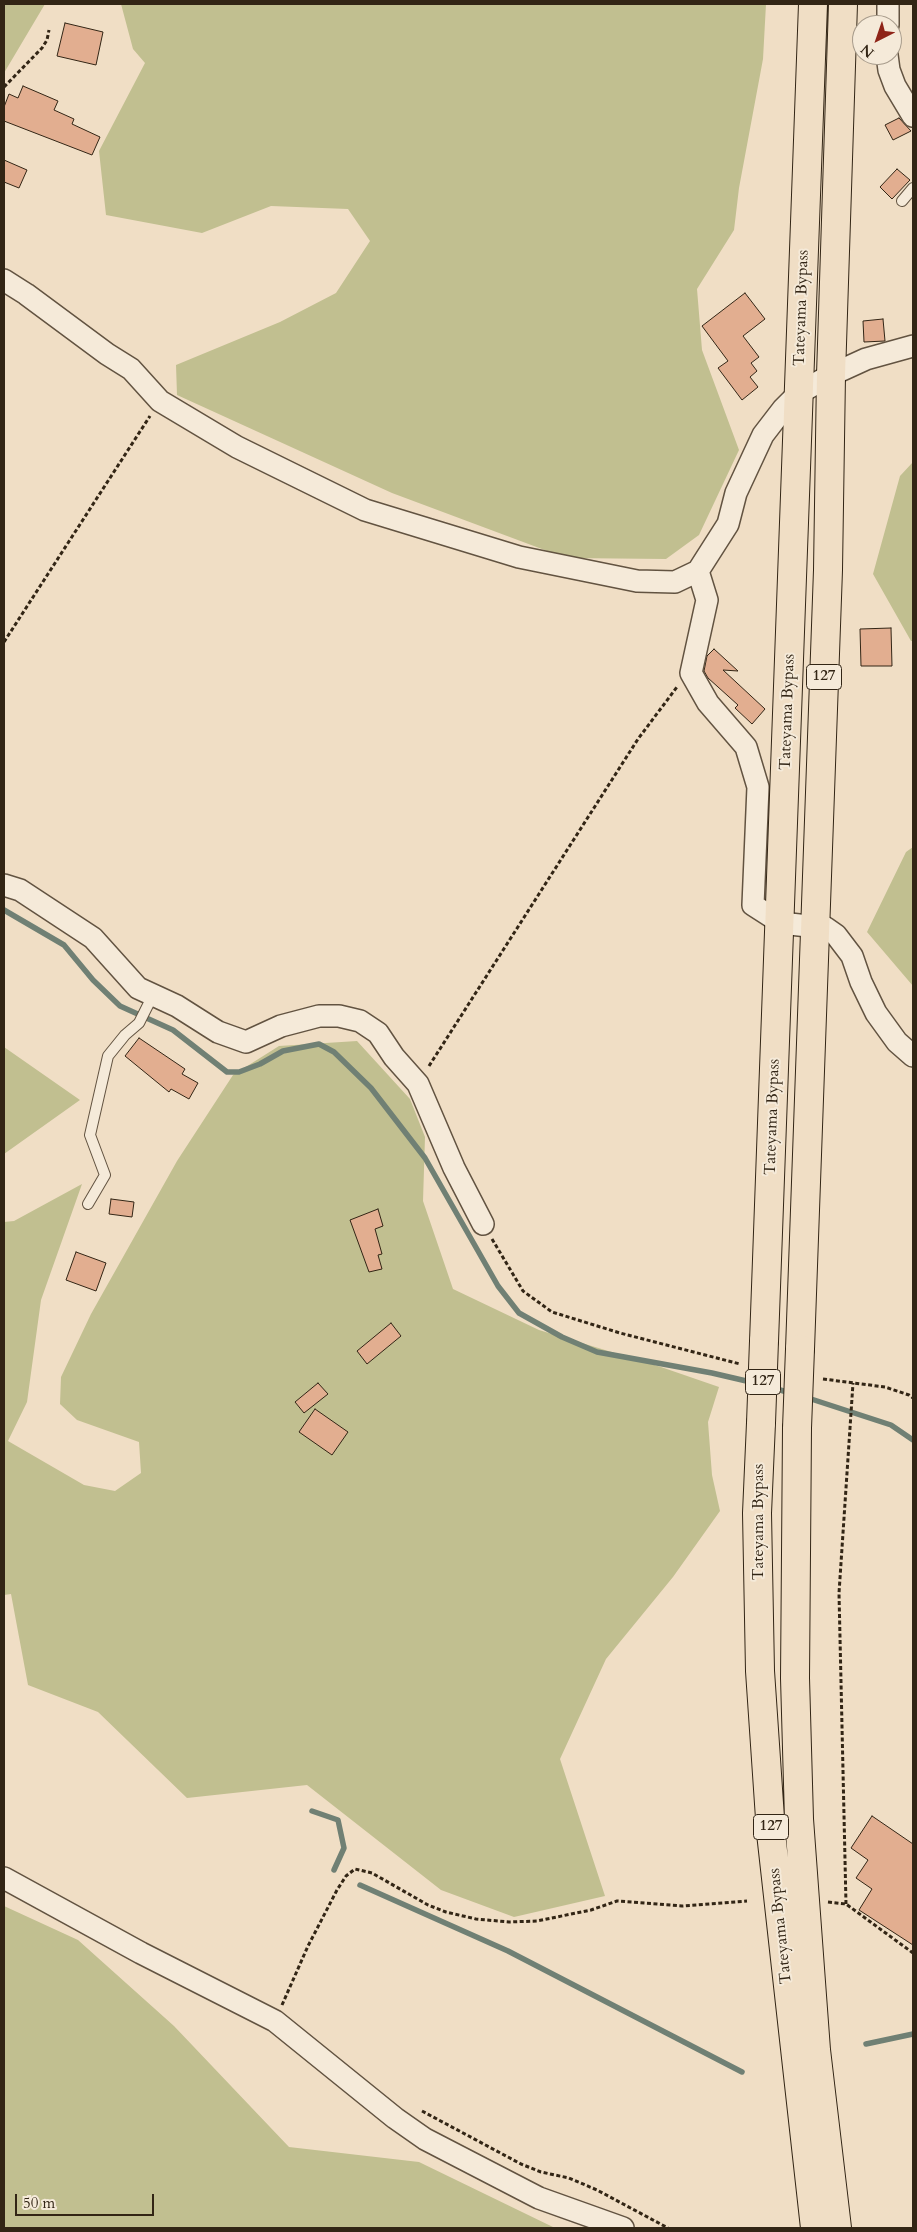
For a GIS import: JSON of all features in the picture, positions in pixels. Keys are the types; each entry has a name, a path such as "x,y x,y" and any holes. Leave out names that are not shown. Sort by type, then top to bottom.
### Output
{"highway":[{"name":"Tateyama Bypass","path":"813,4 781,923 757,1513 760,1671 771,1833 815,2228"},
{"name":"Tateyama Bypass","path":"837,2228 816,2050 799,1819 794,1678 797,1428 828,570 831,375 843,4"}],"street":[{"path":"889,65 895,86 913,116"},
{"path":"4,280 107,354 132,369 160,401 237,447 365,510 437,534 519,557 637,581 675,582 698,571 728,524 736,493 763,435 783,409 800,393 831,375 866,359 913,346"},
{"path":"698,571 707,600 690,673 708,703 746,747 758,787 752,905 781,923 826,928 843,943 852,956 861,982 876,1013 897,1042 913,1056"},
{"path":"4,885 20,890 93,938 150,1000 177,1006 218,1032 246,1042 281,1026 319,1016 339,1016 360,1022 378,1033 394,1057 418,1084 454,1168 483,1224"},
{"path":"4,1878 140,1953 275,2021 395,2118 425,2139 539,2198 623,2228"}],"lane":[{"path":"902,201 913,188"},
{"path":"88,1204 105,1175 90,1135 108,1056 125,1035 139,1022 150,1000"}],"path":[{"path":"4,87 42,48 47,40 49,30"},
{"path":"4,642 160,401"},
{"path":"418,1084 638,739 674,690 690,673"},
{"path":"483,1224 523,1291 552,1312 620,1333 740,1364"},
{"path":"823,1379 898,1390 913,1398"},
{"path":"846,1904 839,1593 853,1383"},
{"path":"275,2021 308,1946 337,1890 346,1876 355,1869 372,1873 428,1905 446,1912 476,1919 537,1922 591,1910 617,1900 682,1906 747,1901"},
{"path":"828,1902 846,1904 913,1953"},
{"path":"420,2110 521,2164 541,2172 569,2178 590,2187 668,2228"}],"shaded area":[{"path":"4,4 45,4 4,73"},
{"path":"121,4 766,4 763,59 739,188 734,230 697,289 702,350 739,450 699,535 666,559 566,558 392,493 177,395 176,365 280,322 336,293 370,241 348,209 271,206 202,233 106,215 99,151 145,63 133,49"},
{"path":"913,462 913,641 911,641 873,574 900,476"},
{"path":"913,847 913,986 867,932 906,852"},
{"path":"357,1041 410,1099 425,1137 423,1201 453,1289 539,1330 661,1367 719,1387 708,1422 712,1475 720,1511 673,1577 606,1659 560,1759 605,1896 514,1917 441,1890 307,1785 187,1798 98,1712 28,1685 11,1594 4,1595 4,1222 14,1221 82,1184 41,1300 27,1402 8,1441 84,1485 115,1491 141,1473 139,1442 77,1420 60,1404 61,1377 91,1314 177,1161 233,1075 279,1046"},
{"path":"4,1047 80,1100 4,1154"},
{"path":"4,1906 78,1940 174,2026 289,2147 419,2162 555,2228 4,2228"}],"building":[{"path":"65,23 103,32 96,65 57,56"},
{"path":"23,86 58,101 54,110 74,119 72,124 100,137 92,155 4,121 4,107 9,94 18,98"},
{"path":"899,118 911,131 893,140 885,125"},
{"path":"4,160 27,170 19,188 4,182"},
{"path":"897,169 910,180 892,199 880,187"},
{"path":"745,293 765,319 743,336 759,357 751,363 757,371 750,377 758,387 742,400 718,368 728,361 702,326"},
{"path":"883,319 885,341 864,342 863,321"},
{"path":"891,628 892,666 861,666 860,629"},
{"path":"714,649 738,671 723,670 765,709 752,724 735,708 738,705 708,678 704,671 707,656"},
{"path":"139,1038 185,1069 182,1074 198,1083 189,1099 171,1089 169,1092 125,1056"},
{"path":"111,1199 134,1202 132,1217 109,1214"},
{"path":"378,1209 383,1226 375,1229 382,1254 378,1255 382,1269 369,1272 350,1220"},
{"path":"76,1252 106,1263 96,1291 66,1280"},
{"path":"391,1323 401,1336 367,1364 357,1351"},
{"path":"318,1383 328,1394 304,1413 295,1402"},
{"path":"315,1409 348,1432 332,1455 299,1432"},
{"path":"872,1816 913,1844 913,1945 859,1910 872,1889 856,1878 868,1860 851,1848"}],"waterway":[{"path":"4,910 64,945 93,980 120,1006 173,1030 227,1072 239,1072 260,1064 283,1051 319,1044 334,1052 371,1088 425,1158 498,1286 519,1313 562,1337 597,1352 712,1373 755,1383"},
{"path":"769,1387 791,1393"},
{"path":"805,1397 891,1425 913,1440"},
{"path":"312,1811 338,1820 344,1848 334,1870"},
{"path":"360,1885 508,1951 742,2072"},
{"path":"866,2044 913,2034"}]}
